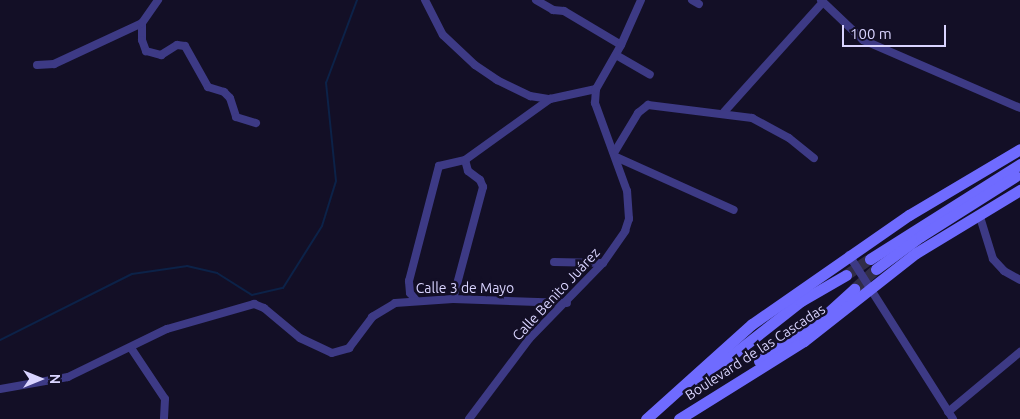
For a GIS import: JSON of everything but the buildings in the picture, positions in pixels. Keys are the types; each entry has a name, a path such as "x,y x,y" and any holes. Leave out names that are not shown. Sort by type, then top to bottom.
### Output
{"main road":[{"name":"Boulevard de las Cascadas","path":"646,419 673,398 752,324 909,215 1020,149"},
{"path":"1020,164 873,264 1020,173"},
{"name":"Boulevard de las Cascadas","path":"679,419 787,353 916,253 980,217 1020,190"},
{"path":"673,398 714,372 801,301 846,275"},
{"path":"708,400 821,319 854,289"}],"street":[{"path":"37,65 54,64 142,22 158,0"},
{"path":"425,0 443,36 475,65 520,92 550,99"},
{"path":"536,0 553,10 564,11 621,46"},
{"path":"416,300 410,294 409,281 436,170 443,163 466,160 550,99 596,89 621,46 641,0"},
{"path":"724,112 822,1 863,40 1020,108"},
{"path":"142,22 142,40 151,54 160,54 181,45 187,48 208,87 224,92 230,98 236,118 256,124"},
{"path":"616,55 650,75"},
{"name":"Calle Benito Juárez","path":"469,419 529,338 567,303 603,264 625,231 629,219 627,191 595,103 596,89"},
{"path":"734,210 615,155 638,114 648,105 724,112 763,124 790,138 814,158"},
{"path":"454,299 483,187 480,180 468,171 466,160"},
{"path":"980,217 986,227 993,259 1004,271 1020,280"},
{"path":"849,255 869,290 951,416 1020,352"},
{"path":"554,262 603,264"},
{"name":"Calle 3 de Mayo","path":"131,348 167,328 254,304 260,305 300,338 320,350 342,352 383,308 416,300 454,299 567,303"},
{"path":"0,389 68,377 131,348 166,399 164,419"}],"waterway":[{"path":"0,340 132,274 187,266 217,273 252,295 283,288 322,226 336,181 326,83 357,0"}],"tunnel":[{"path":"846,275 870,259"},
{"path":"854,289 876,269"}]}
